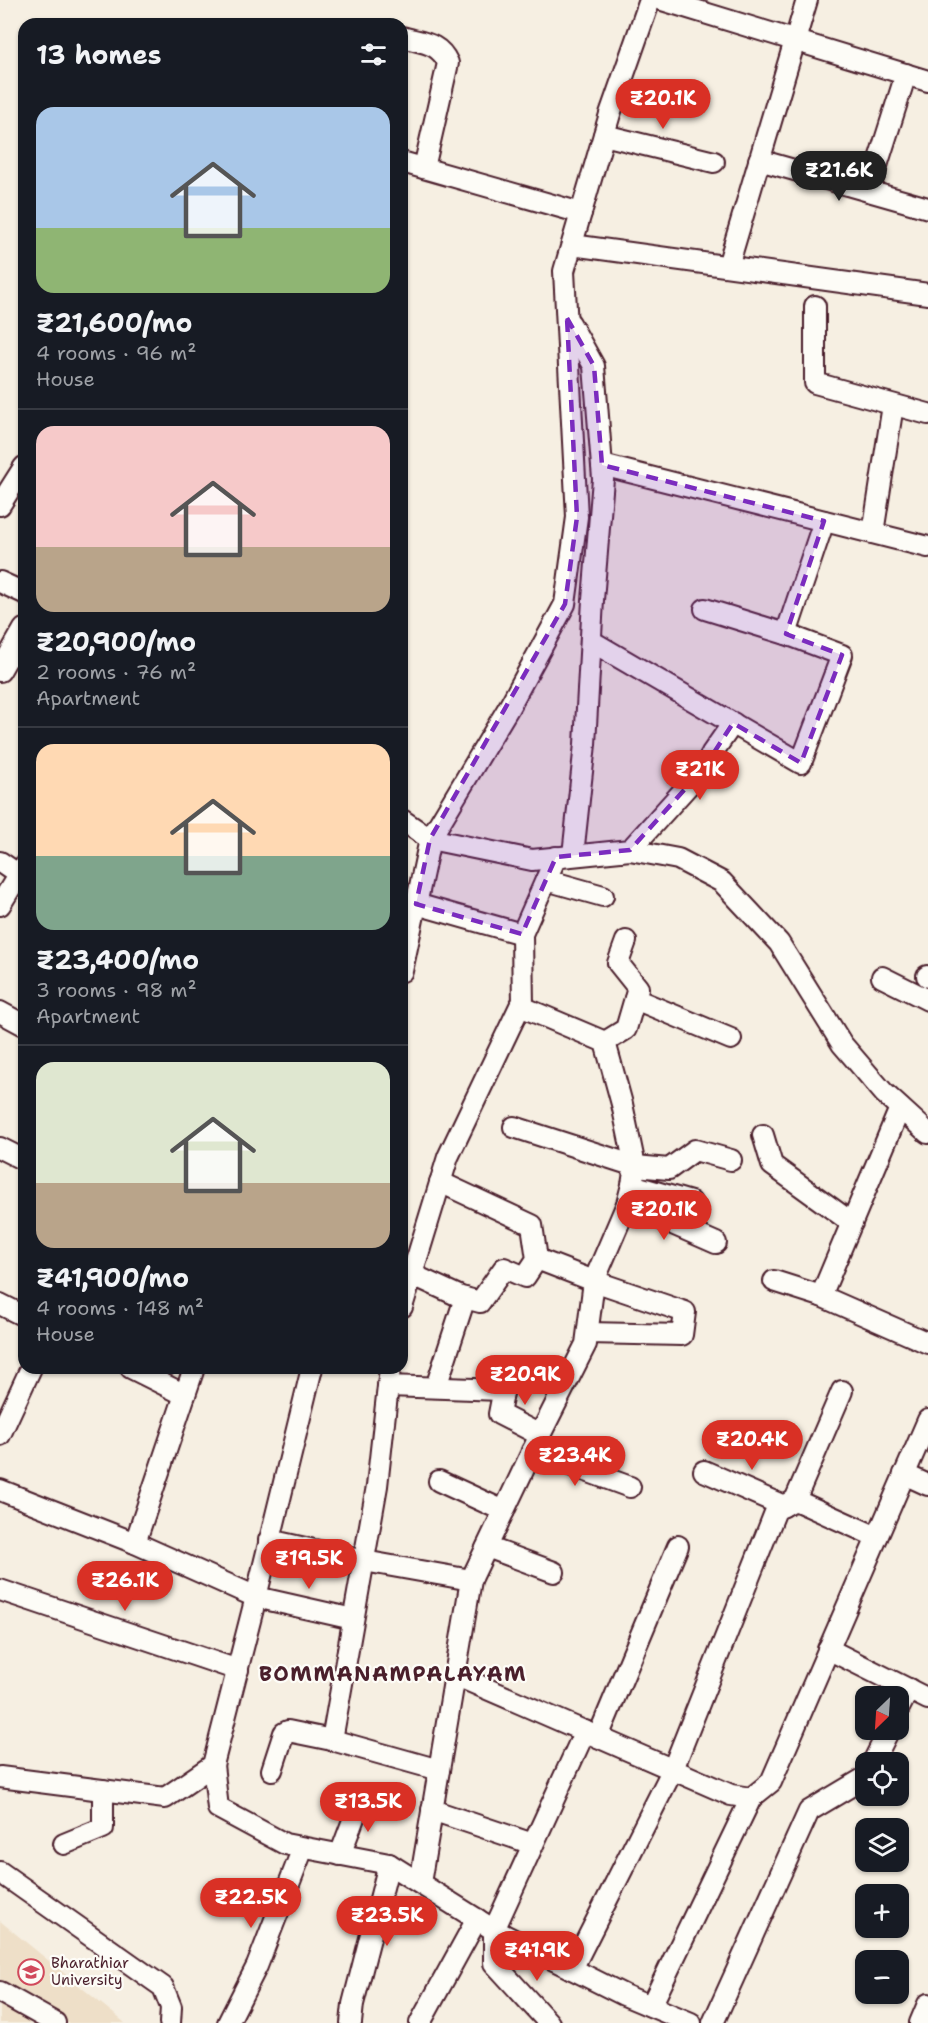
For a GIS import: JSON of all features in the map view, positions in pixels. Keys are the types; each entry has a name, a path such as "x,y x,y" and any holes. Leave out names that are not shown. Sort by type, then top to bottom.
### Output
{"street":[{"path":"408,942 430,839 509,707 565,604 577,517 564,271 604,135 650,0"},
{"path":"662,0 928,81"},
{"path":"728,266 807,0"},
{"path":"408,40 438,47 445,54 448,63 424,168"},
{"path":"869,191 906,74"},
{"path":"604,135 714,162"},
{"path":"759,160 928,208"},
{"path":"408,164 581,213"},
{"path":"572,245 928,294"},
{"path":"815,306 815,383 928,414"},
{"path":"523,1007 522,934 546,880 565,856 585,744 603,479 594,366 567,318"},
{"path":"873,533 893,405"},
{"path":"602,465 928,547"},
{"path":"0,505 18,476"},
{"path":"786,634 824,521"},
{"path":"0,582 18,590"},
{"path":"591,640 801,763 842,655 786,634 705,609"},
{"path":"0,671 18,640"},
{"path":"630,849 704,768 733,723"},
{"path":"408,824 430,839 532,860 630,849 678,859 722,882 779,944 842,1044 884,1093 928,1133"},
{"path":"0,862 18,869"},
{"path":"0,905 18,876"},
{"path":"546,880 603,896"},
{"path":"416,904 522,934"},
{"path":"605,1042 626,1029 638,988 618,963 626,941"},
{"path":"882,977 928,1000"},
{"path":"635,999 731,1039"},
{"path":"408,1285 448,1157 520,1006 605,1042"},
{"path":"0,1012 18,1022"},
{"path":"420,1883 471,1580 586,1344 594,1281 632,1185 622,1104 605,1042"},
{"path":"820,1296 900,1108"},
{"path":"514,1127 632,1185 716,1243"},
{"path":"763,1135 772,1165 852,1223"},
{"path":"0,1148 18,1157"},
{"path":"632,1185 669,1169 695,1150 731,1161"},
{"path":"411,1274 465,1298 480,1302 504,1268 525,1277 537,1259 532,1225 440,1182"},
{"path":"632,1185 691,1202"},
{"path":"537,1259 685,1312 682,1335 588,1333"},
{"path":"774,1281 820,1296 928,1343"},
{"path":"436,1387 465,1298"},
{"path":"0,1304 18,1313"},
{"path":"0,1435 28,1374"},
{"path":"143,1374 185,1395"},
{"path":"135,1543 192,1374"},
{"path":"310,1374 213,1765 218,1808 285,1844 388,1864 494,1930 624,1995 691,2023"},
{"path":"332,1740 377,1486 389,1377 436,1387 504,1384 498,1414 536,1443 630,1487"},
{"path":"572,1969 673,1770 776,1510 789,1503 842,1391"},
{"path":"651,2006 751,1798 771,1782 928,1420"},
{"path":"704,1471 877,1537"},
{"path":"904,1474 928,1485"},
{"path":"439,1481 504,1511"},
{"path":"0,1490 135,1543 256,1597 353,1619"},
{"path":"269,1540 364,1561 471,1580"},
{"path":"549,2023 494,1963 494,1930 533,1844 591,1734 678,1546"},
{"path":"487,1547 555,1572"},
{"path":"0,1590 238,1670"},
{"path":"828,1649 922,1693 909,1702"},
{"path":"455,1675 731,1795 751,1798"},
{"path":"272,1770 284,1733 288,1731 332,1740 439,1770"},
{"path":"0,1777 165,1798 213,1765"},
{"path":"713,2023 809,1811 855,1784"},
{"path":"64,1844 102,1828 103,1790"},
{"path":"340,1855 360,1799"},
{"path":"432,1810 533,1844"},
{"path":"228,2023 257,1966 303,1848"},
{"path":"351,2023 353,2004 388,1864"},
{"path":"0,1872 163,1987 171,2007 170,2023"},
{"path":"420,2023 477,1919"},
{"path":"0,1992 55,2023"},
{"path":"920,2023 928,2004"}],"highlighted area":[{"path":"567,318 594,366 602,465 824,521 786,634 842,655 801,763 733,723 704,768 630,850 556,857 522,934 416,904 430,839 565,604 577,517"}],"shaded area":[{"name":"Bharathiar University","path":"0,1921 125,2023 0,2023"}],"place":[{"name":"Bharathiar University","path":"31,1972"}],"district":[{"name":"BOMMANAMPALAYAM","path":"393,1674"}]}
